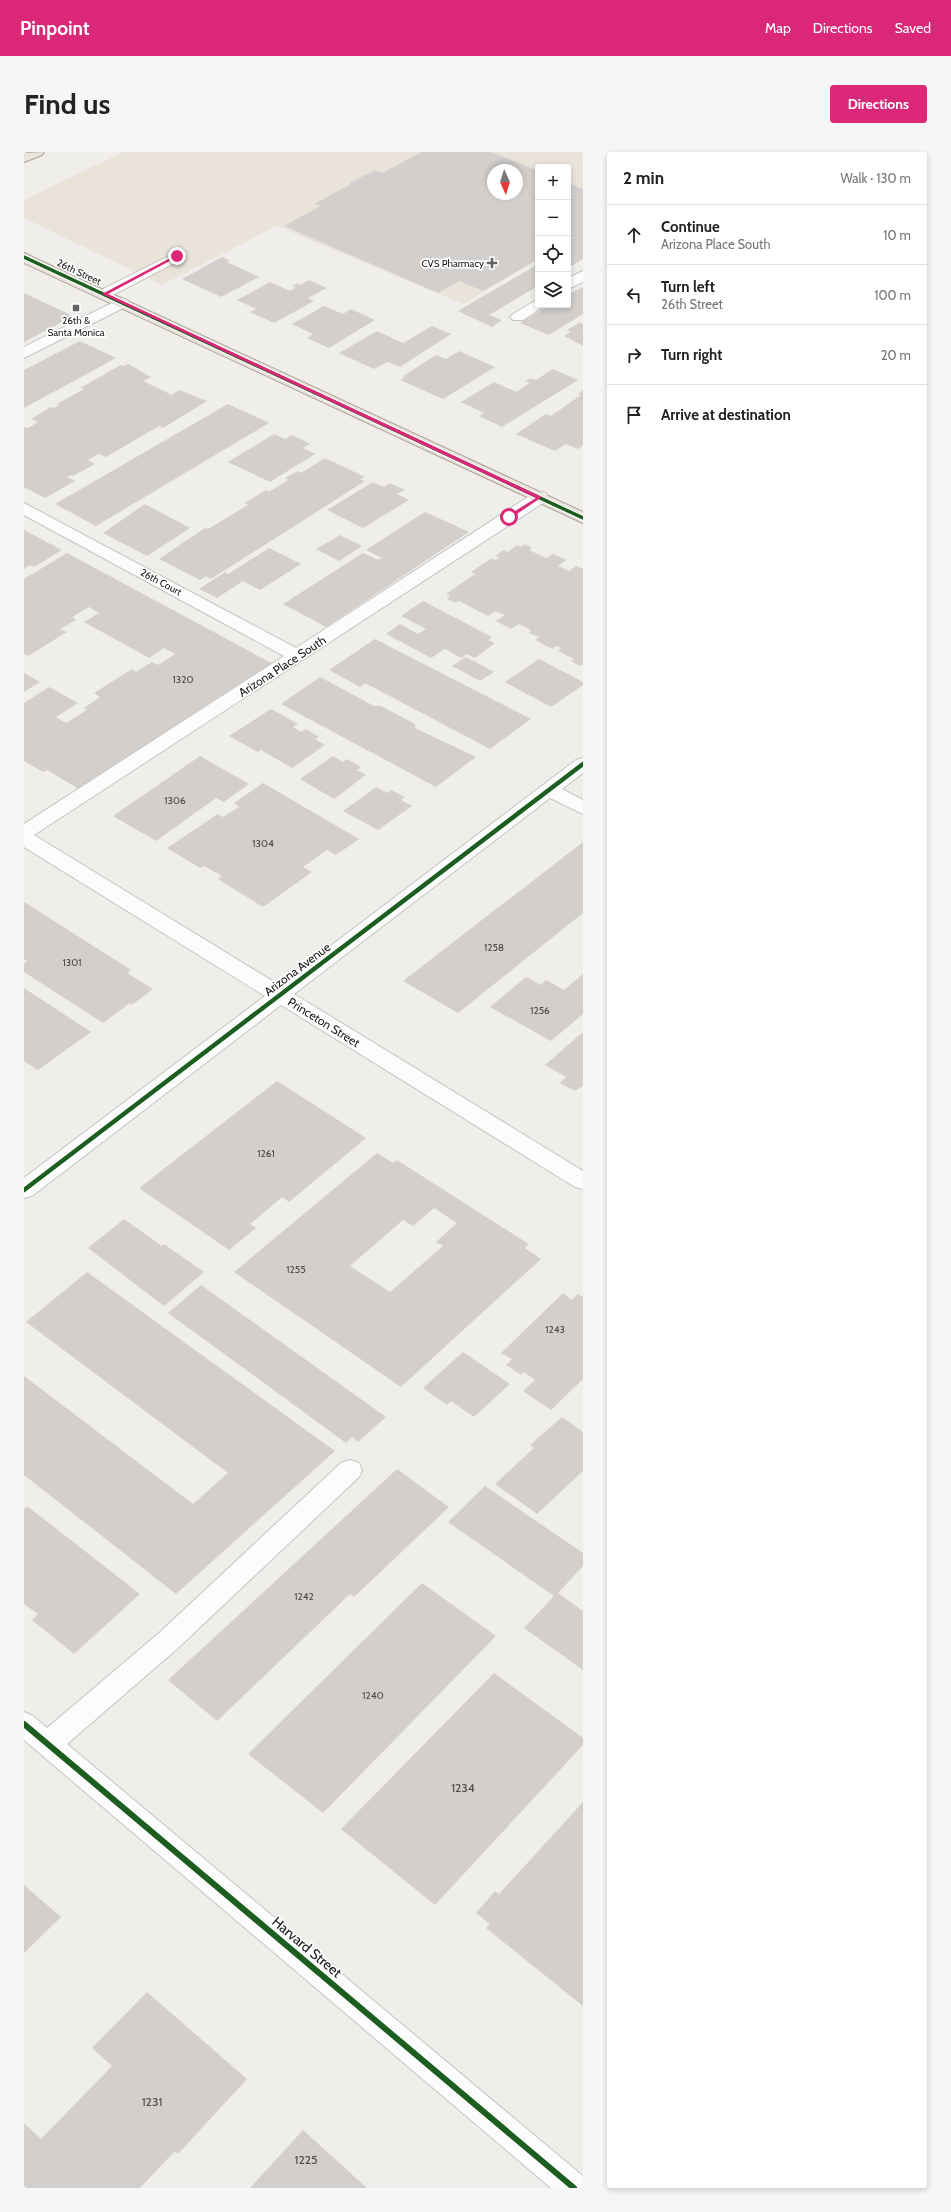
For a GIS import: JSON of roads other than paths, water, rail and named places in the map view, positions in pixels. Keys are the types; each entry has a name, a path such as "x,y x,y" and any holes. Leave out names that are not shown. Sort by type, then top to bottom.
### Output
{"main road":[{"path":"24,158 37,152"},
{"name":"26th Street","path":"24,257 583,518"}],"street":[{"path":"104,294 177,256"},
{"path":"571,283 583,275"},
{"path":"24,352 122,302"},
{"path":"518,316 535,306"},
{"name":"Arizona Place South","path":"24,833 540,497"},
{"name":"26th Court","path":"24,508 298,656"},
{"name":"Arizona Avenue","path":"24,1190 583,764"},
{"path":"550,790 583,808"},
{"name":"Princeton Street","path":"24,838 583,1181"},
{"path":"47,1744 168,1641 350,1470"},
{"name":"Harvard Street","path":"24,1724 574,2188"}],"place":[{"name":"CVS Pharmacy","path":"492,263"},
{"name":"26th & Santa Monica","path":"76,308"}]}
